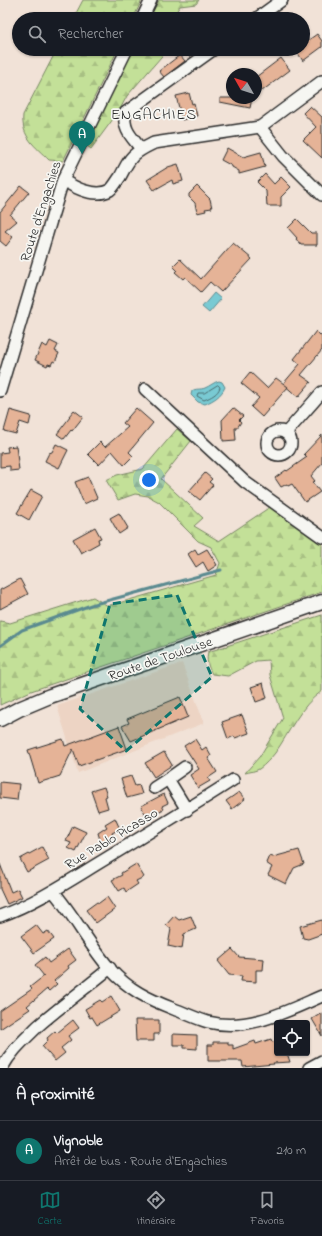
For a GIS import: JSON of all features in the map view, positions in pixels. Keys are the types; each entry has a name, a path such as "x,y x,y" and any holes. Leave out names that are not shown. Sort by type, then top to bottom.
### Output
{"main road":[{"name":"Route de Toulouse","path":"0,719 19,709 57,694 322,602"}],"street":[{"path":"145,12 151,0"},
{"path":"266,12 282,0"},
{"name":"Route d'Engachies","path":"0,391 63,180 124,56"},
{"path":"141,149 127,131 125,126 126,113 204,56"},
{"path":"63,180 75,188 87,191 98,193 110,190 120,177 127,163 141,149 154,143 260,127 322,81"},
{"path":"260,127 283,156 322,195"},
{"path":"144,389 245,482 322,537"},
{"path":"286,434 322,392"},
{"path":"154,788 186,767"},
{"path":"168,779 187,810"},
{"name":"Rue Pablo Picasso","path":"0,916 18,909 53,891 187,810 233,780"},
{"path":"53,891 110,968 130,988 142,996 208,1022 232,1025 261,1020 285,1012 322,996"},
{"path":"2,1068 22,1041 49,1017 110,968"},
{"path":"309,1068 322,1061"}],"highlighted area":[{"path":"177,595 212,677 126,751 80,709 110,604"}],"shaded area":[{"path":"182,663 204,723 78,773 57,706"}],"green space":[{"path":"83,0 142,0 136,12 77,12"},
{"path":"159,0 199,0 196,4 180,6 176,12 153,12"},
{"path":"53,56 115,56 63,161 49,160 34,145 24,129 23,115"},
{"path":"129,56 162,56 127,96 119,111 91,149 87,146 85,140"},
{"path":"177,429 191,441 161,479 203,518 194,526 219,541 273,505 322,543 322,592 31,691 0,705 0,621 10,623 93,597 108,606 216,575 220,563 211,547 198,541 159,502 148,496 135,494 118,500 106,480 117,475 143,469"},
{"path":"322,615 322,691 307,704 275,753 268,761 258,770 245,773 260,756 283,718 270,675 269,660 256,661 228,676 212,674 209,669 207,658 208,652"}],"water":[{"path":"214,293 221,299 209,313 202,307"},
{"path":"219,381 222,382 225,387 219,395 205,404 198,402 191,395 192,391 194,390 205,388"}],"building":[{"path":"317,34 322,41 322,47 310,56 310,39"},
{"path":"179,56 181,56 185,61 164,77 159,71"},
{"path":"300,56 310,56 303,61"},
{"path":"281,58 290,70 262,91 262,72"},
{"path":"189,93 192,104 194,103 197,116 182,120 176,96"},
{"path":"220,98 226,98 226,103 220,102"},
{"path":"230,104 251,104 250,108"},
{"path":"310,106 322,117 322,158 303,140 316,127 303,113"},
{"path":"227,148 243,157 261,152 265,167 239,174 239,171 221,160"},
{"path":"178,164 183,181 173,184 172,180 154,190 147,180 168,167"},
{"path":"265,174 274,184 281,177 291,187 281,197 281,206 267,206 266,191 257,182"},
{"path":"21,186 29,192 10,215 17,221 5,231 13,237 6,246 0,241 0,212"},
{"path":"197,186 210,199 212,208 205,209 206,211 197,213 195,203 189,197 189,194"},
{"path":"297,219 311,233 317,233 317,245 301,245 296,239 297,238 288,228"},
{"path":"233,243 252,259 221,292 210,282 201,292 185,277 183,279 175,272 177,270 173,266 180,259 201,279"},
{"path":"316,331 322,337 322,350 301,375 311,382 298,397 283,384 300,364 294,359"},
{"path":"50,341 58,345 55,351 59,353 55,362 53,361 51,365 48,364 47,366 35,360 42,344 47,347"},
{"path":"250,372 267,388 276,378 288,387 262,417 251,407 259,398 241,383"},
{"path":"136,408 153,423 129,452 133,456 124,465 112,451 99,465 88,454 100,442 105,447 128,427 123,423"},
{"path":"233,408 243,416 239,420 241,422 237,428 235,428 236,440 223,441 222,420"},
{"path":"10,410 31,416 29,425 20,422 16,434 4,431"},
{"path":"74,410 83,417 64,439 57,434"},
{"path":"322,435 322,463 311,476 315,481 312,482 320,492 305,502 292,484 288,486 287,484 281,487 275,478 307,457 304,454"},
{"path":"56,444 68,450 59,468 45,461"},
{"path":"16,446 19,470 10,471 10,466 0,467 0,453 8,452 7,447"},
{"path":"205,473 212,479 209,482 213,485 200,500 189,491"},
{"path":"88,477 97,498 84,504 75,482"},
{"path":"31,490 42,496 29,520 17,513"},
{"path":"119,513 128,528 119,534 110,518"},
{"path":"95,527 101,538 98,539 99,543 81,553 73,539"},
{"path":"195,549 198,554 207,549 217,565 208,571 203,562 196,567 188,554"},
{"path":"20,579 28,594 0,609 0,590"},
{"path":"263,683 267,698 256,702 251,687"},
{"path":"180,697 188,717 131,741 122,726 129,723 127,719"},
{"path":"242,715 249,733 235,738 234,736 228,739 222,722"},
{"path":"119,726 127,749 79,766 73,749 60,776 38,783 28,750 63,739 65,746"},
{"path":"195,739 202,750 206,747 211,756 208,758 217,772 208,778 210,781 198,788 190,775 199,769 184,746"},
{"path":"164,752 172,765 154,777 145,763"},
{"path":"131,776 135,786 139,785 142,794 127,798 121,779"},
{"path":"0,782 19,784 17,800 0,798"},
{"path":"104,787 107,796 105,797 108,808 98,811 91,791"},
{"path":"239,792 245,799 232,809 226,801"},
{"path":"164,794 168,803 162,806 164,809 147,817 141,806"},
{"path":"115,818 120,829 112,833 112,837 101,843 98,833 107,827 105,824"},
{"path":"73,826 86,832 76,852 68,848 71,843 66,841"},
{"path":"42,847 49,860 27,872 20,859"},
{"path":"299,850 304,864 294,868 286,884 268,875 272,867 266,863 269,856 273,857"},
{"path":"0,864 11,892 18,889 22,897 7,904 0,889"},
{"path":"136,864 144,877 136,881 138,884 126,892 124,888 119,891 112,880 122,875 121,873"},
{"path":"107,897 115,909 96,923 86,910"},
{"path":"174,916 179,920 191,916 196,929 184,934 182,949 168,946 171,929 166,925"},
{"path":"322,920 322,934 308,939 303,938 300,926"},
{"path":"36,925 43,934 48,931 54,939 34,953 21,936"},
{"path":"68,949 76,960 54,981 57,984 49,991 47,989 27,1006 30,1009 0,1029 0,1011 32,989 30,987 44,976 35,965 45,957 49,963"},
{"path":"232,949 239,957 264,959 263,970 256,970 256,982 241,981 242,976 229,975 218,961"},
{"path":"111,996 120,1011 97,1025 92,1017 90,1018 85,1009 100,1000 102,1002"},
{"path":"322,1013 322,1036 312,1019"},
{"path":"73,1020 79,1028 68,1036 71,1040 61,1048 65,1053 55,1061 42,1046 48,1040 47,1038 55,1031 57,1033"},
{"path":"135,1020 159,1020 159,1034 154,1034 154,1041 136,1041"},
{"path":"173,1034 197,1035 197,1049 184,1048 184,1045 173,1045"},
{"path":"271,1039 272,1042 274,1042 274,1056 288,1056 290,1062 243,1067 242,1061 208,1061 208,1045 213,1045 213,1042 228,1042 228,1045 233,1045 233,1049 255,1041 256,1044"}],"waterway":[{"path":"0,646 22,630 91,605 221,570"}],"place":[{"name":"Vignoble","path":"82,154"}],"district":[{"name":"ENGACHIES","path":"154,114"}]}
